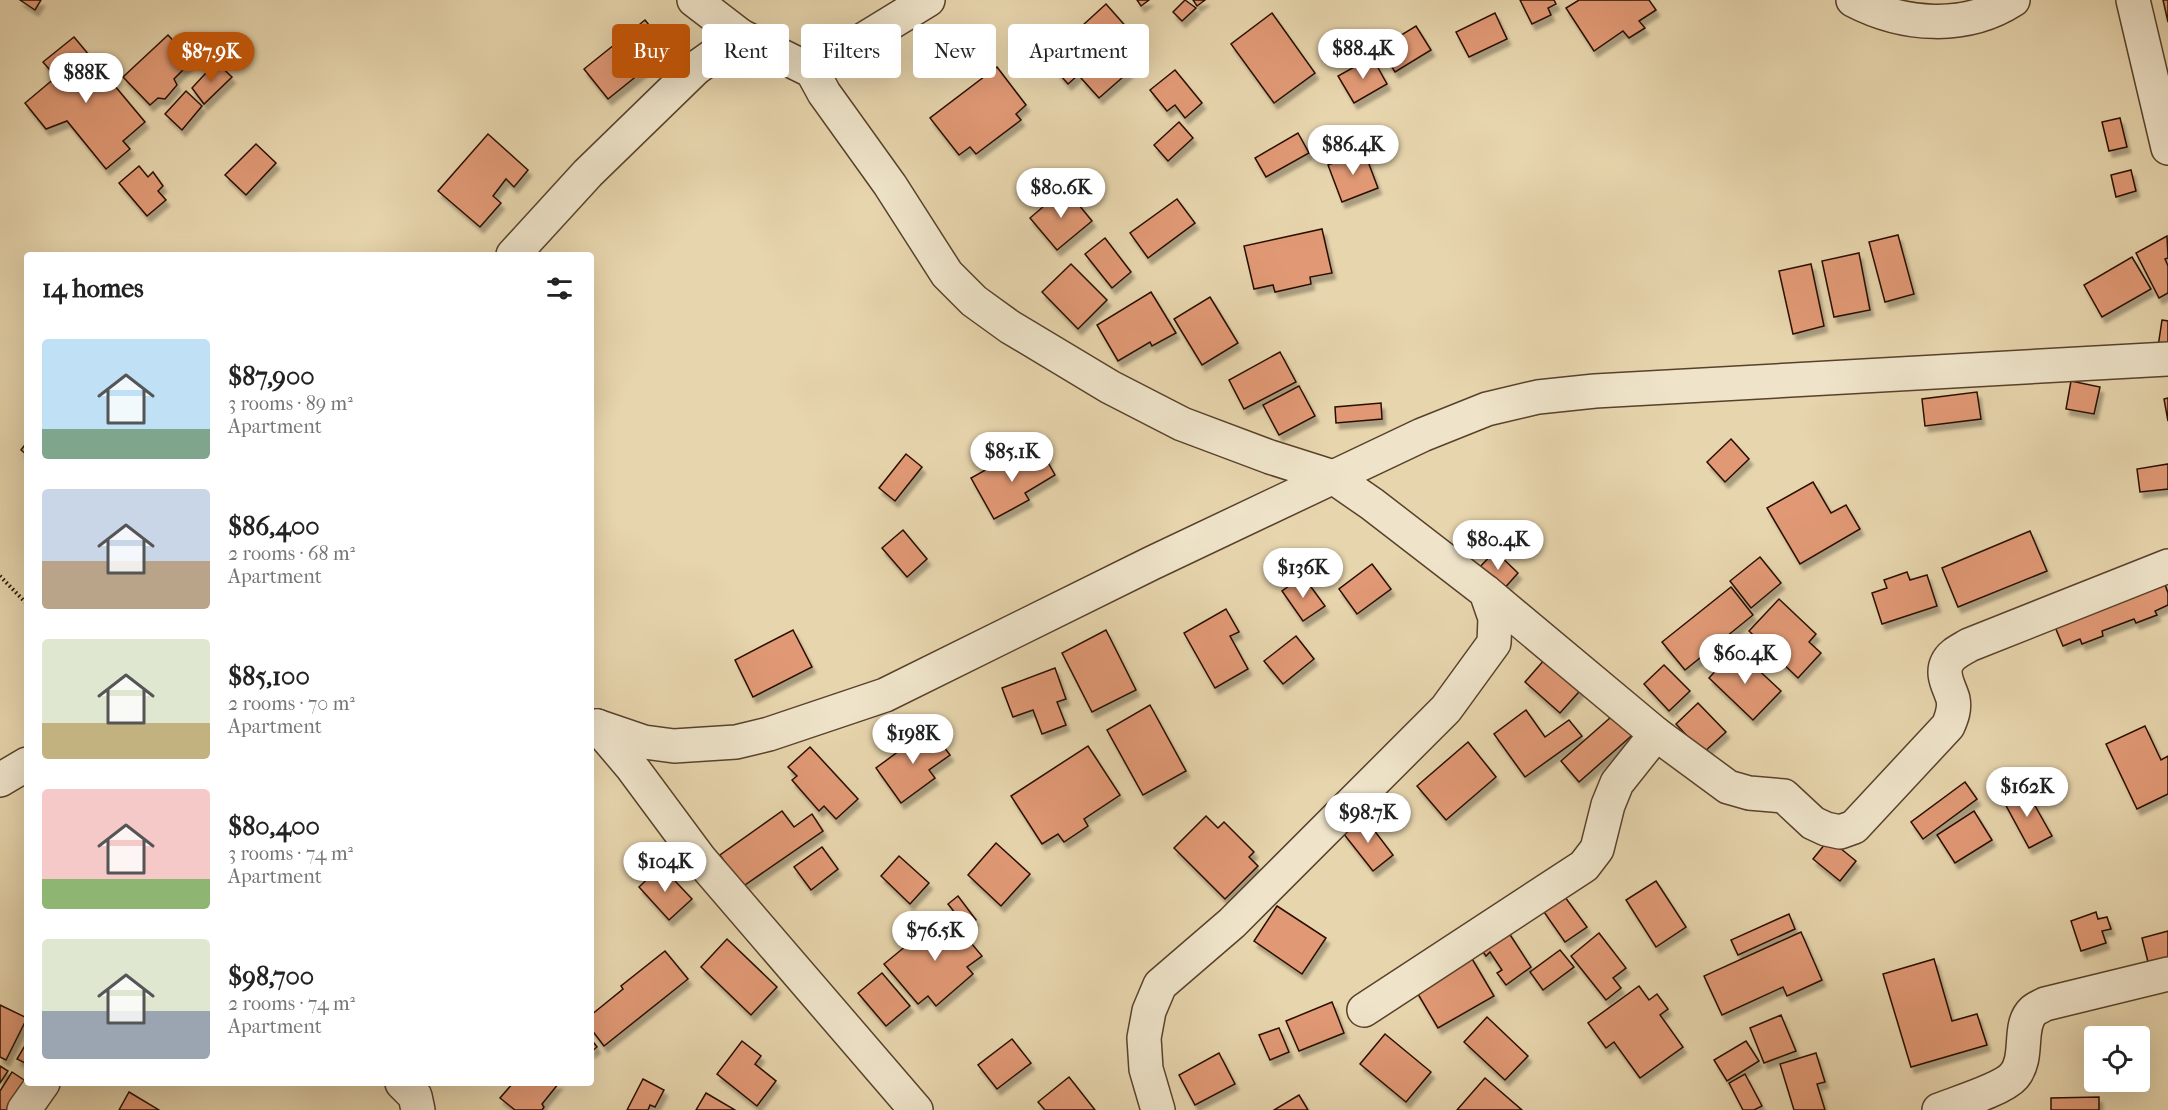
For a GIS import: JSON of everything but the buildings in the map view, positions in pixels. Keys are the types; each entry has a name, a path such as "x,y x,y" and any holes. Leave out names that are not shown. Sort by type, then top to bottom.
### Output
{"street":[{"path":"694,0 725,24"},
{"path":"889,24 928,0"},
{"path":"1853,0 1898,18 1931,23 1968,18 1997,10 2013,0"},
{"path":"2133,0 2163,109 2168,148"},
{"path":"516,252 588,173 702,64"},
{"path":"816,78 824,93 890,185 947,274 974,302 1010,327 1100,381 1182,424 1270,457 1333,477 1372,504 1486,592 1656,734 1728,787 1749,793 1784,796 1813,823 1826,829 1840,832 1854,827 1948,726 1953,714 1954,701 1945,670 1947,662 1954,654 1969,645 2168,566"},
{"path":"594,724 644,742 674,746 736,742 769,734 885,695 1152,563 1422,435 1487,409 1538,397 1596,391 2168,359"},
{"path":"1158,1110 1146,1069 1144,1038 1149,1011 1160,985 1232,923 1446,709 1494,643 1495,618 1486,592"},
{"path":"594,724 631,766 700,859 916,1110"},
{"path":"1364,1010 1584,866 1597,849 1608,805 1617,783 1656,734"},
{"path":"1939,1110 1997,1087 2013,1077 2022,1063 2025,1029 2032,1012 2045,1004 2168,974"},
{"path":"24,1110 41,1086"},
{"path":"405,1086 415,1096 418,1110"}],"path":[{"path":"0,576 24,601"}]}
